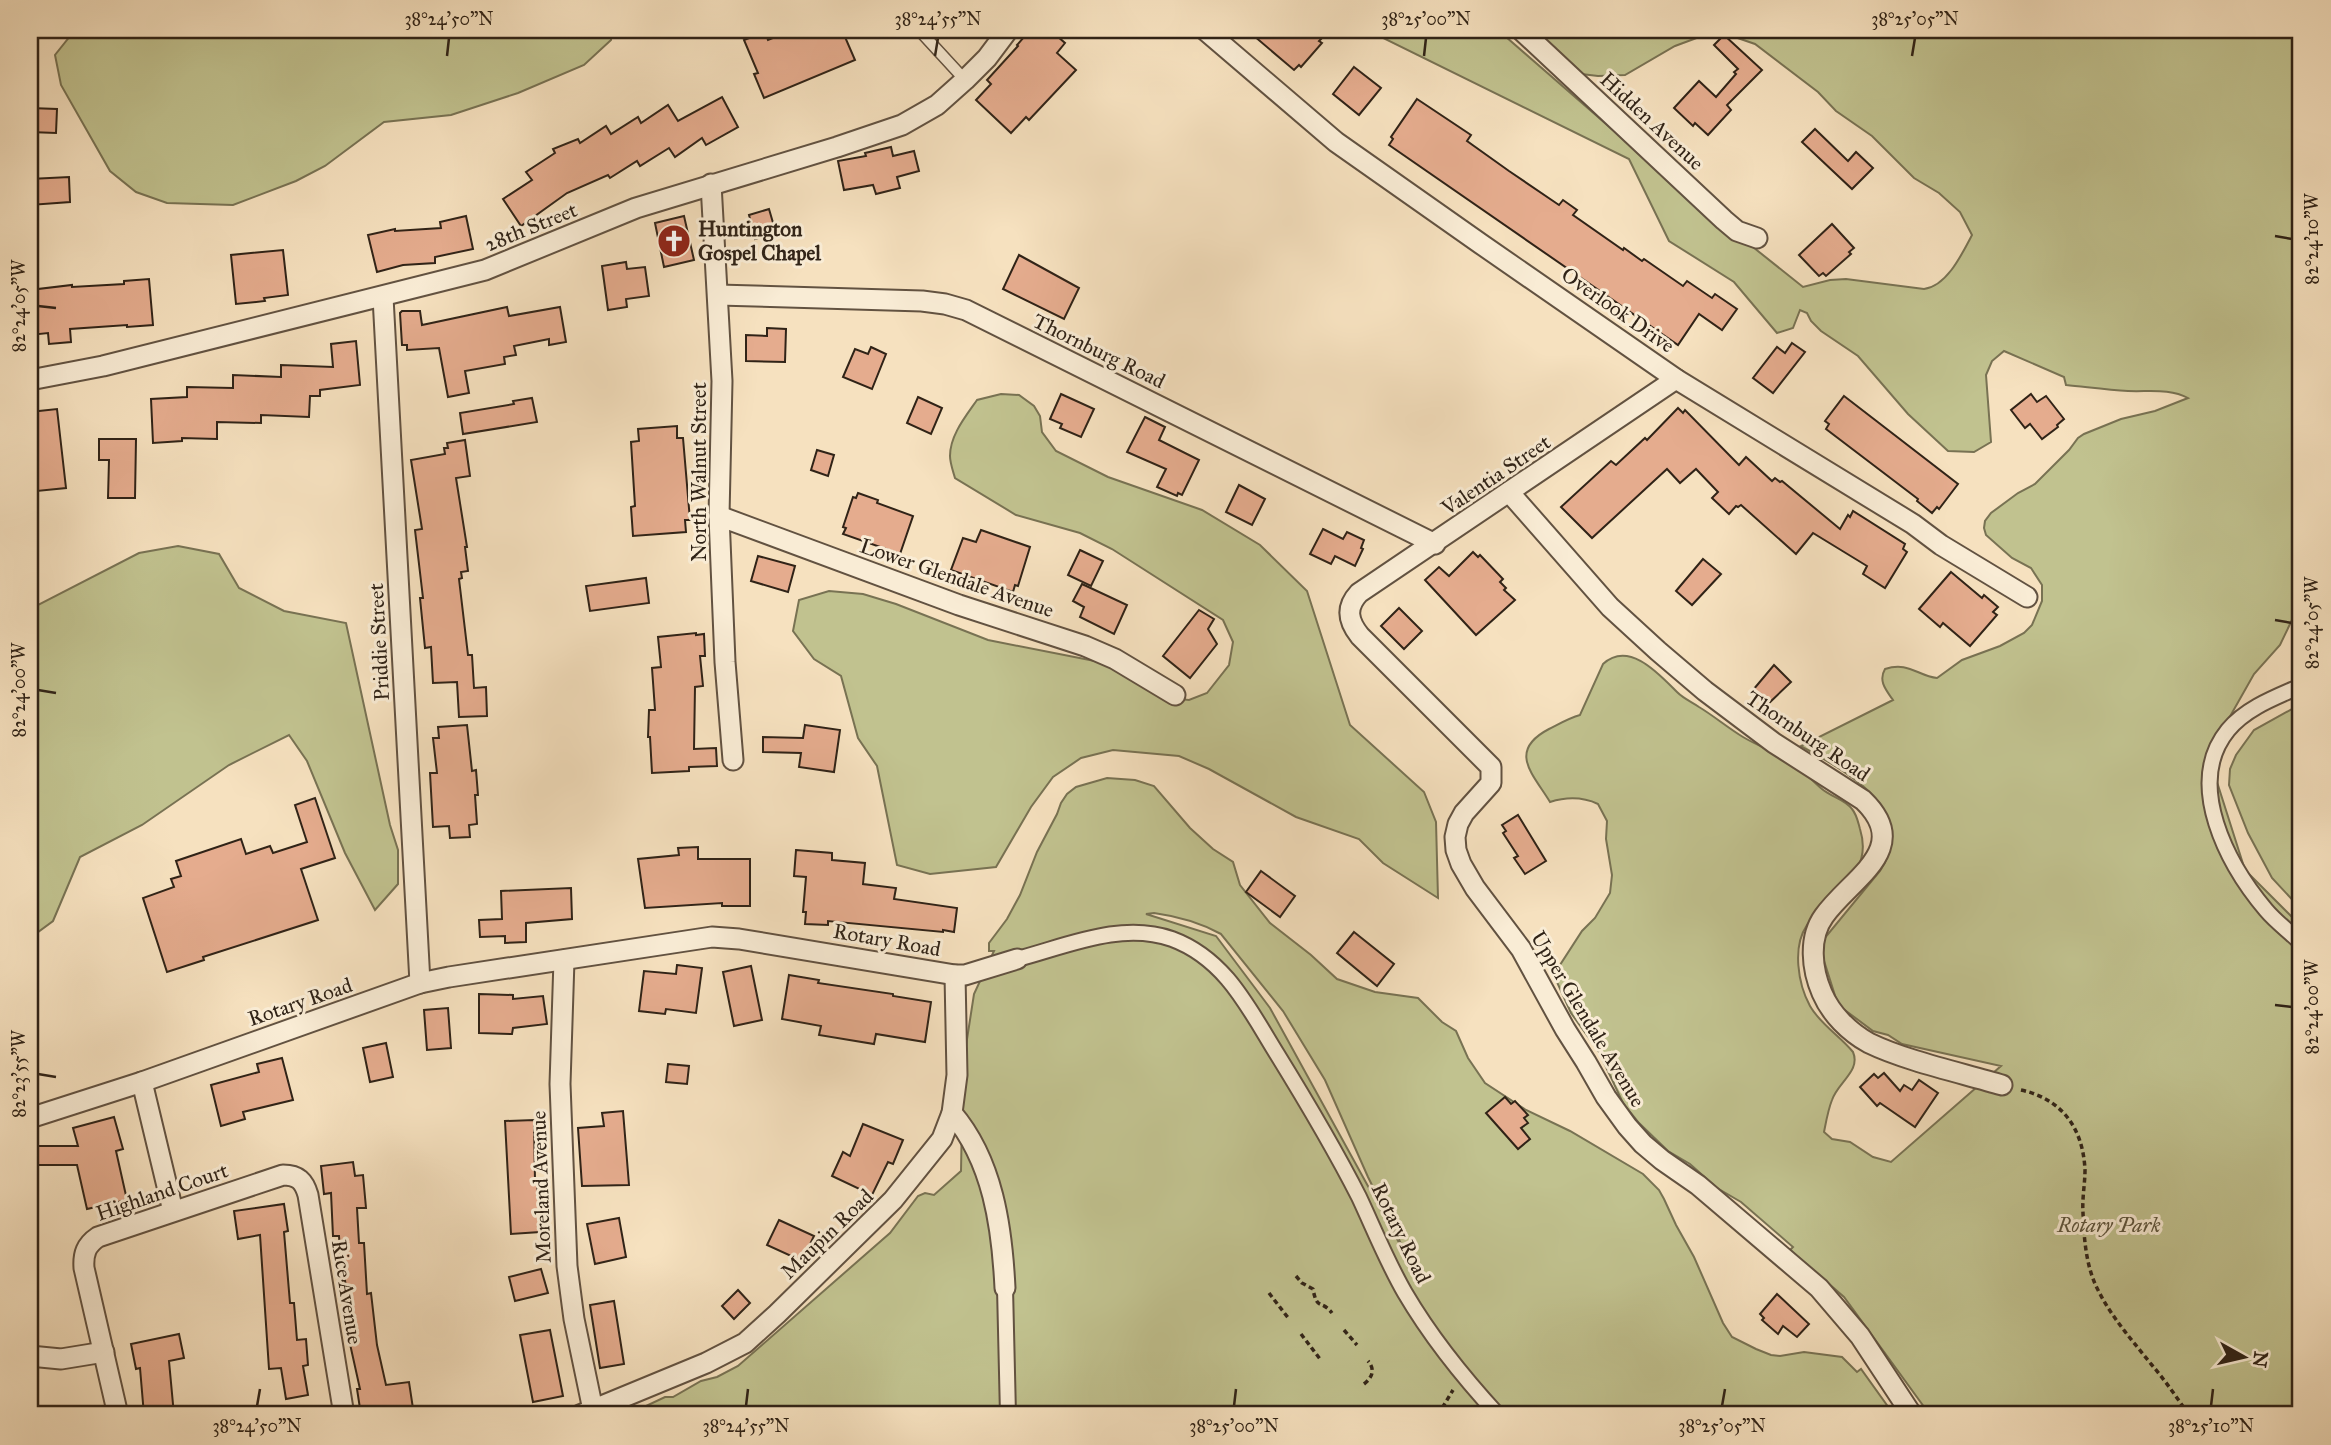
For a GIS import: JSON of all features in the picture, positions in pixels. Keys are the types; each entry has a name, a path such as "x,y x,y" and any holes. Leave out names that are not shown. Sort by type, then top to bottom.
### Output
{"street":[{"name":"Overlook Drive","path":"1205,30 1351,153 1676,379 2027,597"},
{"name":"Hidden Avenue","path":"1521,30 1724,220 1737,231 1757,238"},
{"name":"28th Street","path":"30,380 103,366 485,270 636,208 901,125 937,105 965,80 987,58 1000,33"},
{"name":"North Walnut Street","path":"711,184 723,380 719,516 733,760"},
{"name":"Thornburg Road","path":"718,295 922,302 966,310 1435,544"},
{"name":"Priddie Street","path":"383,297 420,984"},
{"name":"Valentia Street","path":"1348,613 1352,601 1359,593 1676,379"},
{"name":"Thornburg Road","path":"1509,492 1610,607 1658,651 1705,691 1774,743 1863,800 1882,823 1883,837 1877,856 1865,873 1822,918 1815,937 1815,978 1824,999 1839,1020 1871,1044 2002,1085"},
{"name":"Lower Glendale Avenue","path":"719,516 947,600 1085,646 1115,659 1175,695"},
{"name":"Upper Glendale Avenue","path":"1348,613 1351,625 1360,636 1491,767 1491,783 1464,813 1458,824 1455,850 1475,888 1521,949 1606,1097 1643,1144 1698,1185 1819,1288 1860,1336 1912,1415"},
{"path":"2301,686 2245,715 2229,729 2218,746 2210,770 2209,789 2214,817 2242,876 2267,911 2301,943"},
{"name":"Rotary Road","path":"30,1118 142,1082 420,984 449,977 700,938 724,937 965,975 1088,939 1130,932 1151,933 1173,939 1198,952 1220,968 1243,997 1337,1155 1403,1290 1433,1338 1458,1371 1498,1415"},
{"name":"Moreland Avenue","path":"564,960 560,1095 567,1266 588,1414"},
{"name":"Maupin Road","path":"588,1414 729,1352 758,1332 893,1200 942,1139 952,1113 957,1075 955,975"},
{"path":"142,1082 173,1211"},
{"path":"952,1113 969,1135 986,1171 999,1227 1005,1288 1008,1415"},
{"name":"Highland Court","path":"118,1415 84,1268 85,1251 89,1242 283,1175 300,1179"},
{"name":"Rice Avenue","path":"300,1179 308,1195 344,1415"},
{"path":"30,1356 61,1359 103,1352"}],"lane":[{"path":"919,30 965,80"}],"path":[{"path":"2002,1085 2029,1091 2052,1101 2071,1119 2082,1146 2085,1170 2085,1245 2097,1289 2113,1316 2189,1415"},
{"path":"1296,1276 1313,1289 1317,1304 1328,1308 1332,1313"},
{"path":"1269,1293 1289,1319"},
{"path":"1344,1330 1357,1345"},
{"path":"1301,1334 1320,1359"},
{"path":"1364,1384 1373,1373 1372,1366 1367,1361"},
{"path":"1438,1415 1458,1381"}],"green space":[{"path":"75,30 612,30 611,40 584,65 518,93 451,115 384,122 325,166 296,181 233,205 167,203 136,192 110,171 61,85 55,55"},
{"name":"Rotary Park","path":"1373,30 1498,30 1689,196 1803,287 1846,279 1924,289 1932,287 1947,276 1972,235 1960,212 1939,193 1914,178 1872,136 1836,111 1818,92 1755,44 1726,34 1710,33 1675,46 1625,75 1598,76 1573,73 1531,30 2301,30 2301,601 2280,645 2254,674 2228,720 2210,760 2245,870 2301,926 2301,1415 1930,1415 1844,1297 1790,1250 1793,1247 1741,1202 1717,1188 1690,1164 1668,1151 1623,1103 1599,1052 1571,1013 1556,980 1560,965 1610,893 1612,875 1606,839 1607,821 1598,804 1586,800 1574,798 1550,802 1531,772 1526,754 1536,737 1580,715 1603,664 1623,656 1643,662 1682,697 1743,737 1794,764 1826,792 1849,806 1860,829 1863,846 1861,860 1847,883 1807,925 1799,944 1798,966 1802,987 1810,1006 1819,1019 1853,1052 1855,1059 1851,1071 1832,1100 1824,1132 1832,1139 1850,1142 1873,1157 1891,1162 2001,1066 1902,1044 1888,1035 1873,1031 1838,1005 1819,945 1880,871 1890,849 1891,829 1884,811 1872,795 1838,768 1801,746 1893,700 1883,681 1885,669 1907,668 1937,678 1962,660 2000,646 2024,633 2032,625 2042,601 2042,585 2031,568 2012,558 1986,535 1985,521 1991,513 2018,493 2035,484 2084,434 2188,398 2166,392 2120,391 2066,385 2064,377 2004,351 1992,361 1986,375 1991,442 1974,452 1948,451 1908,414 1858,356 1821,331 1807,313 1800,310 1793,328 1777,333 1734,282 1669,241 1629,159 1377,35"},
{"path":"1001,394 1019,395 1034,406 1040,416 1042,432 1056,451 1108,477 1202,510 1260,545 1307,591 1350,725 1424,792 1436,822 1438,898 1383,863 1359,839 1296,817 1209,769 1179,756 1113,750 1081,758 1053,777 1031,807 996,867 930,874 897,865 877,766 858,738 841,676 814,659 793,631 799,600 829,591 863,594 988,640 1115,665 1170,698 1189,700 1207,693 1229,665 1233,642 1223,620 1112,549 1080,533 1016,515 955,478 950,456 959,426 977,400"},
{"path":"178,546 219,554 239,588 284,611 346,623 390,825 398,850 398,884 375,910 345,853 307,761 289,735 229,765 142,825 80,857 53,921 30,938 30,609 139,553"},
{"path":"2301,704 2301,909 2272,878 2248,833 2229,785 2230,769 2236,755 2254,730"},
{"path":"1107,778 1135,780 1154,786 1190,828 1213,849 1233,862 1240,885 1270,923 1337,979 1375,992 1418,998 1442,1022 1456,1031 1468,1058 1485,1083 1526,1110 1570,1131 1643,1174 1664,1199 1732,1337 1771,1355 1804,1352 1842,1357 1857,1372 1861,1369 1894,1415 627,1415 665,1397 673,1397 701,1381 717,1377 738,1366 890,1233 918,1196 925,1193 934,1195 961,1171 963,1065 974,994 994,951 989,951 989,943 1007,919 1020,895 1061,803 1076,787","holes":["1154,913 1197,923 1221,934 1283,1011 1325,1080 1368,1177 1413,1268 1270,1008 1216,936 1146,914"]}],"building":[{"path":"793,30 842,30 855,60 764,98 754,74 758,73 744,40 765,32 768,40"},
{"path":"1030,30 1050,30 1065,43 1057,53 1076,70 1029,120 1026,117 1011,133 976,100 991,84 987,80"},
{"path":"1247,30 1313,30 1322,38 1319,41 1322,43 1301,67 1299,65 1294,70"},
{"path":"1724,35 1762,70 1727,105 1731,110 1708,135 1695,123 1693,126 1674,108 1699,81 1716,97 1736,74 1734,72 1738,69 1714,45"},
{"path":"1354,67 1381,88 1359,115 1333,94"},
{"path":"722,97 738,127 706,145 702,138 675,157 669,148 640,166 637,161 610,178 608,175 567,193 521,226 503,199 532,180 526,172 555,153 553,149 578,139 580,143 606,126 611,134 638,117 641,123 668,105 678,121"},
{"path":"1417,99 1471,135 1467,141 1509,171 1559,205 1563,200 1577,210 1573,215 1623,250 1624,248 1642,261 1644,259 1683,286 1687,281 1712,298 1715,294 1737,309 1722,330 1699,314 1678,345 1389,145 1393,139 1391,137"},
{"path":"30,108 57,109 56,133 30,132"},
{"path":"1815,129 1848,161 1856,152 1873,168 1852,189 1802,142"},
{"path":"891,147 893,156 914,151 919,171 897,177 900,188 876,194 873,185 844,190 838,161 866,156 865,153"},
{"path":"69,177 70,202 30,205 30,179"},
{"path":"769,209 776,233 755,239 749,215"},
{"path":"466,216 473,249 435,257 435,263 403,265 377,272 368,235 395,229 441,228 440,222"},
{"name":"Huntington Gospel Chapel","path":"684,216 694,260 664,267 655,223"},
{"path":"1832,224 1854,248 1849,252 1851,254 1826,276 1823,273 1819,276 1799,255"},
{"path":"283,250 288,295 236,304 231,255"},
{"path":"1019,255 1079,288 1064,319 1003,289"},
{"path":"626,262 627,269 645,267 649,296 626,299 627,307 608,310 602,266"},
{"path":"149,279 153,325 70,329 71,342 49,344 48,333 30,335 30,290 72,285 124,284 124,281"},
{"path":"507,307 509,316 560,307 566,342 549,345 549,339 514,346 516,355 504,357 505,364 465,371 469,393 448,397 439,348 407,350 407,345 402,345 402,311 420,311 422,325"},
{"path":"767,328 786,329 785,362 746,361 746,335 767,336"},
{"path":"356,341 360,385 320,390 320,396 310,396 309,417 261,415 261,423 217,422 217,439 182,438 182,441 153,443 151,399 187,397 187,387 233,388 233,375 281,377 281,365 333,367 331,344"},
{"path":"1792,343 1805,352 1773,393 1753,378 1777,347 1785,353"},
{"path":"871,347 886,354 872,389 843,377 855,349 868,354"},
{"path":"1061,394 1094,409 1081,437 1060,428 1062,424 1050,419"},
{"path":"2031,394 2037,402 2046,396 2064,419 2042,439 2030,424 2025,428 2011,410"},
{"path":"1844,396 1958,484 1939,509 1937,507 1932,513 1917,501 1918,499 1826,429 1829,424 1825,421"},
{"path":"918,397 942,408 931,434 907,423"},
{"path":"532,398 537,422 463,434 460,413 514,404 513,401"},
{"path":"1678,408 1683,413 1685,410 1739,465 1746,457 1772,481 1775,478 1782,481 1840,529 1853,511 1905,544 1903,549 1907,552 1885,588 1863,574 1867,566 1813,533 1796,554 1741,505 1736,506 1729,514 1712,498 1718,492 1696,469 1680,483 1667,469 1592,538 1561,507 1611,461 1616,465 1645,438 1647,440"},
{"path":"57,409 66,488 37,491 30,438 30,412"},
{"path":"1145,417 1165,427 1159,440 1199,460 1182,495 1178,493 1177,496 1157,487 1166,469 1127,452"},
{"path":"677,426 677,438 683,438 690,520 685,520 686,532 633,536 631,507 635,506 631,442 639,441 638,429"},
{"path":"99,439 136,439 135,498 108,498 109,460 99,460"},
{"path":"465,440 470,476 456,478 468,571 461,572 462,578 459,579 468,655 472,655 474,688 486,687 487,716 459,717 457,682 433,683 431,647 425,648 420,598 423,598 415,530 422,529 411,460 445,454 447,443"},
{"path":"817,450 834,455 828,476 811,470"},
{"path":"1239,485 1265,499 1252,525 1226,512"},
{"path":"858,493 913,516 900,554 843,534 853,497 856,498"},
{"path":"1323,529 1343,539 1347,532 1364,540 1355,566 1335,556 1331,564 1310,554"},
{"path":"981,530 1030,547 1018,586 1015,585 1013,592 951,570 963,538 976,542"},
{"path":"1080,550 1103,561 1091,586 1068,575"},
{"path":"1473,552 1478,557 1480,555 1503,579 1500,582 1506,588 1504,590 1515,600 1476,635 1425,580 1439,567 1449,576"},
{"path":"758,556 795,566 788,592 751,581"},
{"path":"1703,559 1721,574 1692,605 1676,591"},
{"path":"1951,572 1982,598 1984,595 1998,607 1993,612 1997,615 1970,646 1943,623 1940,627 1919,609"},
{"path":"646,578 649,603 590,611 586,586"},
{"path":"1082,584 1127,605 1114,634 1080,617 1084,607 1073,601"},
{"path":"1399,608 1422,631 1404,649 1381,626"},
{"path":"1199,610 1214,619 1208,629 1217,644 1190,678 1163,656"},
{"path":"704,634 705,656 700,656 703,686 695,687 694,749 716,748 717,766 652,773 648,737 649,710 655,710 652,668 661,667 658,637"},
{"path":"1774,665 1791,682 1768,704 1753,690"},
{"path":"467,725 472,771 476,770 477,824 469,825 470,837 450,838 449,826 433,827 430,773 437,773 433,738 439,738 438,727"},
{"path":"805,725 840,730 834,772 799,767 801,753 763,752 763,737 803,738"},
{"path":"315,798 335,858 301,869 318,920 203,957 204,960 167,972 143,898 174,887 171,879 181,876 176,861 241,839 246,854 270,846 273,853 307,842 295,805"},
{"path":"1518,815 1546,861 1525,874 1514,858 1518,856 1503,833 1506,831 1502,825"},
{"path":"698,847 698,859 750,859 750,906 722,906 722,903 645,908 638,859 679,855 678,848"},
{"path":"796,850 832,853 832,860 865,863 863,884 896,888 894,899 957,908 954,932 828,921 828,925 805,924 806,912 803,912 806,877 794,876"},
{"path":"1261,871 1295,896 1280,917 1246,892"},
{"path":"571,888 572,919 526,923 526,942 505,943 505,936 480,937 479,920 502,919 501,891"},
{"path":"1354,932 1394,964 1377,986 1337,953"},
{"path":"677,965 702,968 696,1013 666,1009 665,1014 639,1011 644,971 676,974"},
{"path":"751,966 762,1020 734,1026 723,972"},
{"path":"789,975 819,980 818,983 931,1002 925,1042 876,1034 874,1044 819,1035 821,1026 782,1019"},
{"path":"479,994 513,995 513,999 543,996 547,1024 513,1028 512,1034 479,1033"},
{"path":"448,1008 451,1048 427,1050 424,1010"},
{"path":"386,1043 393,1077 370,1082 363,1048"},
{"path":"282,1058 293,1100 243,1112 245,1119 221,1126 211,1085 259,1072 257,1064"},
{"path":"668,1064 689,1066 687,1084 666,1082"},
{"path":"1884,1073 1900,1091 1904,1085 1912,1090 1919,1080 1938,1093 1915,1127 1880,1103 1877,1106 1860,1087 1874,1074 1878,1078"},
{"path":"1505,1097 1511,1104 1515,1101 1528,1115 1524,1118 1528,1123 1521,1128 1530,1139 1518,1149 1486,1113"},
{"path":"623,1111 629,1185 582,1186 578,1128 604,1126 602,1113"},
{"path":"114,1117 123,1149 116,1151 127,1200 87,1209 77,1165 30,1165 30,1146 78,1146 73,1128"},
{"path":"534,1120 535,1181 540,1232 511,1234 505,1121"},
{"path":"863,1124 903,1140 893,1164 888,1162 872,1195 832,1176 843,1152 850,1156"},
{"path":"353,1162 355,1176 363,1175 366,1208 357,1208 359,1243 364,1243 367,1294 371,1293 377,1345 386,1385 409,1382 414,1415 361,1415 357,1389 360,1389 350,1344 353,1343 345,1280 342,1281 339,1236 333,1236 331,1193 324,1194 321,1166"},
{"path":"284,1204 288,1231 284,1232 290,1303 294,1303 297,1340 306,1339 308,1365 303,1366 308,1395 286,1399 281,1368 269,1369 260,1235 238,1239 234,1211"},
{"path":"619,1218 626,1257 595,1264 587,1224"},
{"path":"779,1220 814,1236 802,1261 767,1245"},
{"path":"541,1269 548,1293 515,1301 509,1277"},
{"path":"738,1290 750,1303 734,1319 722,1306"},
{"path":"1777,1294 1809,1324 1797,1337 1783,1326 1778,1334 1762,1320 1764,1318 1760,1314"},
{"path":"614,1301 624,1364 600,1368 590,1305"},
{"path":"550,1330 563,1396 533,1402 520,1335"},
{"path":"179,1334 184,1358 169,1361 174,1415 144,1415 140,1368 136,1369 131,1344"}],"place":[{"name":"Huntington Gospel Chapel","path":"674,241"}]}
